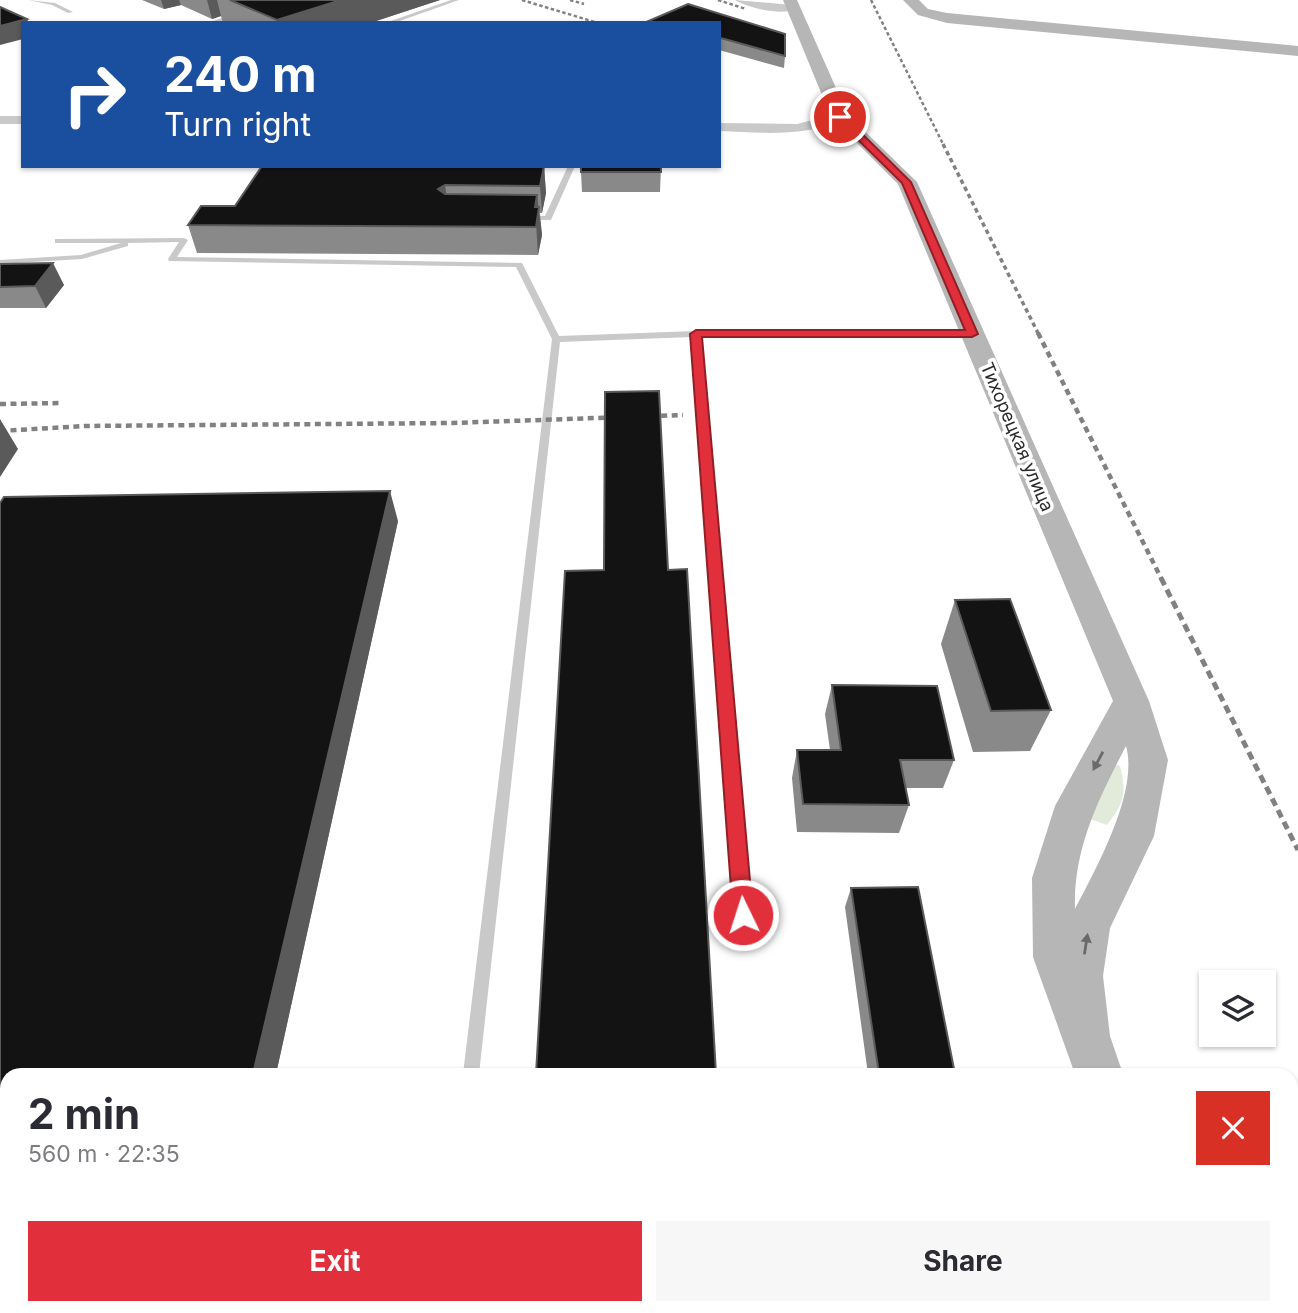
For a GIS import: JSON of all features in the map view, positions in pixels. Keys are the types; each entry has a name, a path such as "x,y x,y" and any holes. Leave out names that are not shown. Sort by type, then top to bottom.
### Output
{"street":[{"path":"740,0 791,4"},
{"path":"910,0 923,12 947,18 1298,51"},
{"name":"Тихорецкая улица","path":"791,4 840,117 906,182 1131,701 1149,760 1134,836 1089,926 1081,976 1093,1055"},
{"path":"721,127 795,128 824,125 840,117"},
{"path":"0,120 21,121"},
{"name":"Тихорецкая улица","path":"1093,1055 1055,957 1053,878 1075,806 1131,701"}],"lane":[{"path":"31,0 53,4 70,12"},
{"path":"394,21 456,0"},
{"path":"216,21 249,11"},
{"path":"510,218 548,218 571,168"},
{"path":"58,240 184,240 172,259 519,265 556,339 472,1068"},
{"path":"0,262 82,257 139,240"},
{"path":"556,339 696,334 972,334"},
{"path":"696,334 745,942"}],"green space":[{"path":"1111,763 1120,766 1123,791 1120,804 1107,825 1090,819"}],"building":[{"path":"230,0 341,0 277,20"},
{"path":"688,4 785,34 785,56 721,38 721,21 649,21"},
{"path":"0,7 27,19 0,26"},
{"path":"261,168 544,168 540,186 445,185 438,189 445,194 537,195 535,207 539,207 536,227 188,225 201,206 235,206"},
{"path":"581,168 661,168 661,172 581,172"},
{"path":"53,263 35,286 0,287 0,264"},
{"path":"659,391 668,570 687,569 716,1068 536,1068 565,571 604,570 605,392"},
{"path":"390,491 254,1068 0,1068 0,503 4,497"},
{"path":"1010,599 1051,710 991,711 955,600"},
{"path":"832,685 937,686 954,760 900,760 909,805 803,804 797,750 841,750"},
{"path":"918,887 954,1068 878,1068 851,888"}],"railway":[{"path":"522,0 591,21"},
{"path":"570,0 584,4"},
{"path":"718,0 746,9"},
{"path":"871,0 943,144"},
{"path":"943,144 1039,335"},
{"path":"1038,333 1162,580"},
{"path":"0,404 63,403"},
{"path":"0,431 84,426 453,423 683,415"},
{"path":"1161,578 1298,850"}],"route":[{"path":"743,915 696,334 972,334 906,182 840,117"}]}
